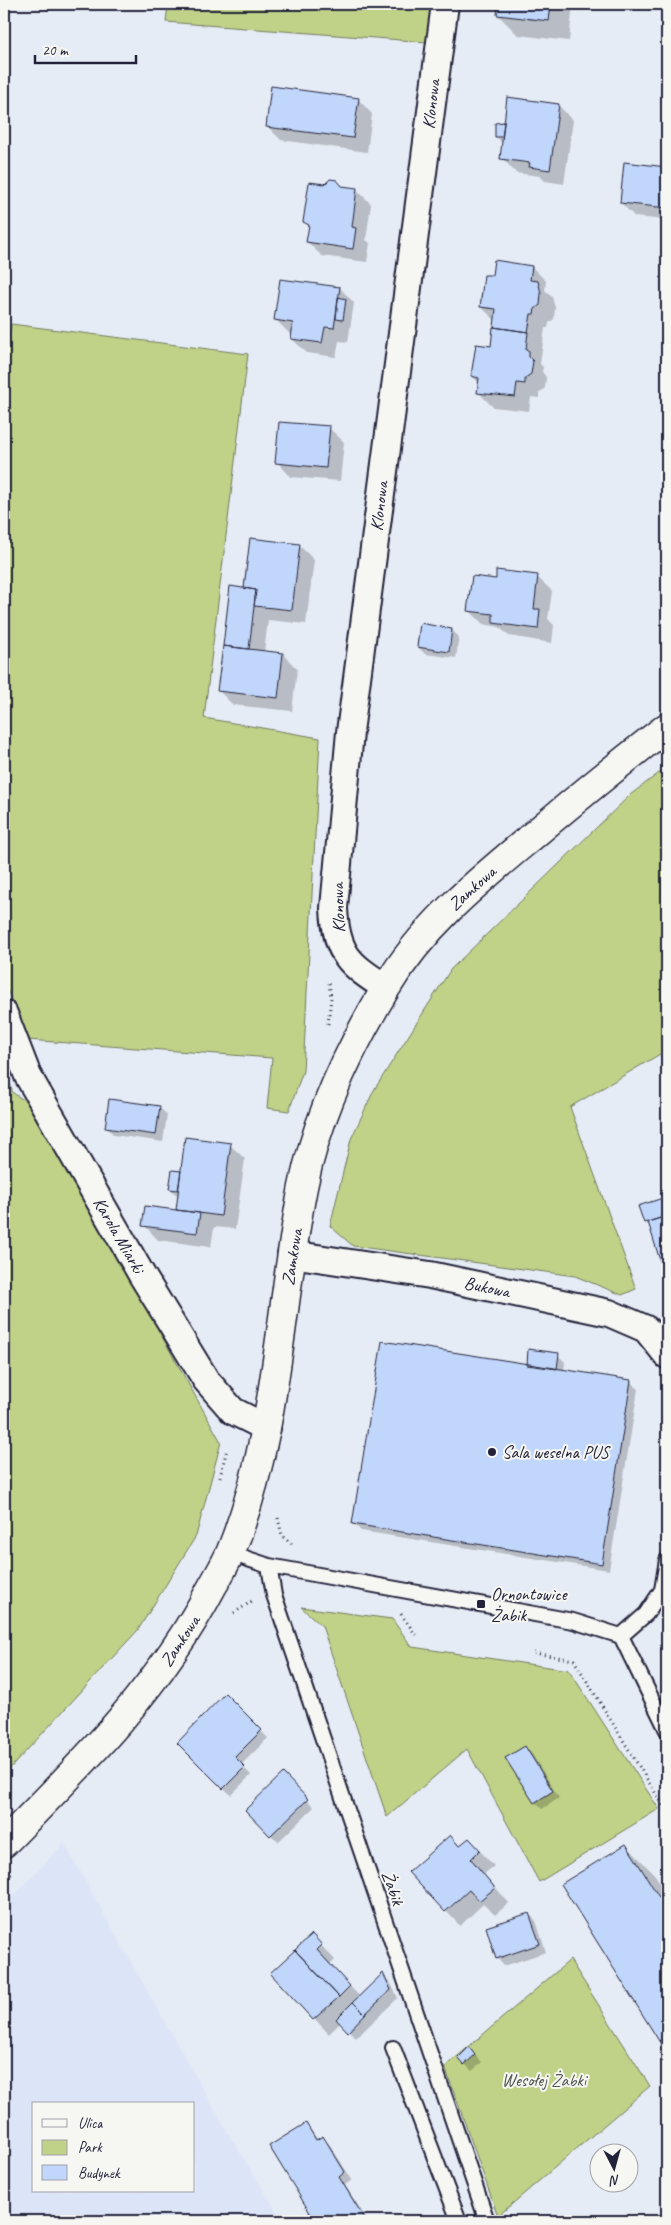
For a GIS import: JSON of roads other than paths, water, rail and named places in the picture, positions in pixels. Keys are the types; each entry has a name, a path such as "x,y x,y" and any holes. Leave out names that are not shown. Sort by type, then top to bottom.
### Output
{"street":[{"name":"Klonowa","path":"386,988 358,970 344,953 335,931 334,908 350,732 444,4"},
{"name":"Zamkowa","path":"4,1842 117,1726 164,1666 199,1612 230,1553 249,1500 267,1428 291,1254 303,1184 319,1128 344,1064 386,988 408,954 435,921 474,885 618,764 667,727"},
{"name":"Karola Miarki","path":"4,1014 28,1076 143,1277 206,1380 233,1411 267,1428"},
{"name":"Bukowa","path":"291,1254 430,1275 609,1312 646,1329 667,1355"}],"lane":[{"path":"230,1553 269,1566 573,1621 621,1636 667,1730"},
{"path":"621,1636 646,1614 662,1590 667,1560"},
{"name":"Żabik","path":"269,1566 274,1595 486,2221"},
{"path":"393,2048 459,2221"}],"place":[{"name":"Sala weselna PUS","path":"492,1452"},
{"name":"Ornontowice Żabik","path":"481,1604"}],"park label":[{"name":"Wesołej Żabki","path":"544,2080"}]}
